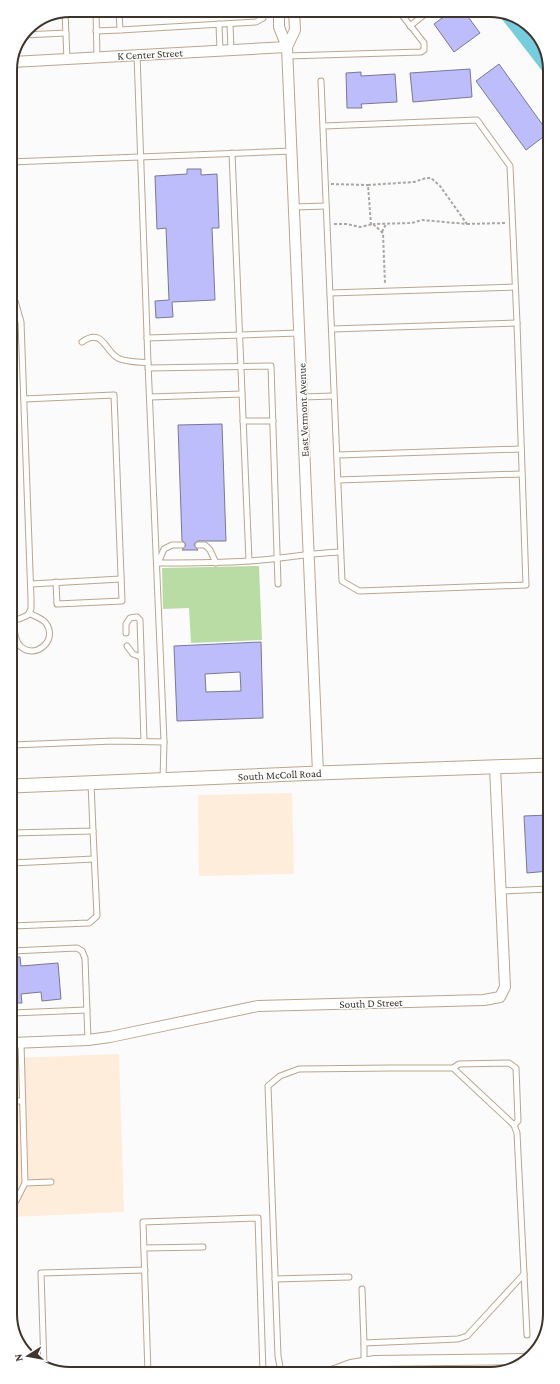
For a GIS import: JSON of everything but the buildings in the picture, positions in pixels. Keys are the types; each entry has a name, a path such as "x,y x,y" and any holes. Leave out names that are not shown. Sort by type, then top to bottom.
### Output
{"street":[{"path":"279,17 279,27 287,52"},
{"path":"287,52 295,30 294,17"},
{"name":"K Center Street","path":"18,62 231,50 287,52"},
{"name":"East Vermont Avenue","path":"287,52 318,773"},
{"name":"South McColl Road","path":"17,786 543,765"},
{"name":"South D Street","path":"17,1043 88,1040 110,1037 258,1006 484,1000 500,997 505,987 495,767"},
{"path":"346,1367 375,1361 518,1359"}],"lane":[{"path":"65,17 67,59"},
{"path":"96,17 97,57"},
{"path":"119,17 120,30"},
{"path":"96,31 256,22 263,17"},
{"path":"287,52 421,52 424,50 424,43 403,17"},
{"path":"410,26 421,17"},
{"path":"218,24 220,51"},
{"path":"230,24 231,50"},
{"path":"31,35 66,33"},
{"path":"137,55 164,742 164,780"},
{"path":"321,81 334,396 338,455 342,581 359,591 526,585 510,166 477,120 324,126"},
{"path":"17,162 292,151"},
{"path":"232,153 249,561"},
{"path":"294,207 326,206"},
{"path":"330,293 515,287"},
{"path":"17,308 21,322 31,584 31,609 28,615 17,619"},
{"path":"332,329 517,322"},
{"path":"147,338 299,333"},
{"path":"82,342 90,337 97,338 104,341 112,356 148,365 271,366 278,584"},
{"path":"150,397 242,394"},
{"path":"24,400 114,395 122,601 58,604 56,582"},
{"path":"302,397 334,396"},
{"path":"243,421 273,420"},
{"path":"338,455 521,449"},
{"path":"338,480 521,474"},
{"path":"157,563 164,549 172,545 182,545"},
{"path":"198,545 205,545 210,550 216,563"},
{"path":"157,563 216,563 278,559 340,552"},
{"path":"31,584 121,579"},
{"path":"17,639 18,643 24,649 31,651 45,647 49,639 49,630 45,622 29,613"},
{"path":"126,633 126,624 130,618 137,617 140,620 144,741"},
{"path":"127,646 132,654 141,657"},
{"path":"17,745 114,741 164,742"},
{"path":"17,926 90,923 97,916 91,783"},
{"path":"17,834 93,831"},
{"path":"17,863 94,859"},
{"path":"501,891 543,889"},
{"path":"17,951 77,948 82,951 85,958 88,1040"},
{"path":"17,1013 87,1010"},
{"path":"17,1043 22,1101 26,1183 17,1199"},
{"path":"280,1367 278,1356 268,1086 280,1076 299,1070 453,1068 459,1064 509,1063 516,1068 518,1121 514,1125"},
{"path":"453,1068 514,1125 517,1133 527,1335"},
{"path":"17,1101 22,1101"},
{"path":"26,1183 51,1182"},
{"path":"148,1367 143,1222 258,1218 263,1367"},
{"path":"144,1248 203,1247"},
{"path":"43,1336 41,1273 145,1270"},
{"path":"364,1343 458,1339 467,1336 524,1274"},
{"path":"275,1279 349,1277"},
{"path":"362,1289 364,1363"}],"path":[{"path":"326,184 368,185 414,182 431,178 440,186 467,224"},
{"path":"368,185 372,225 382,232"},
{"path":"327,224 347,224 360,227 412,223 422,220 467,224 512,223"},
{"path":"386,224 382,232 386,291"}],"shaded area":[{"path":"292,793 294,874 199,876 198,795"},
{"path":"119,1054 124,1212 17,1217 17,1058"}],"green space":[{"path":"259,566 262,640 191,643 189,608 163,609 162,568"}],"waterway":[{"path":"510,21 543,63"}]}
